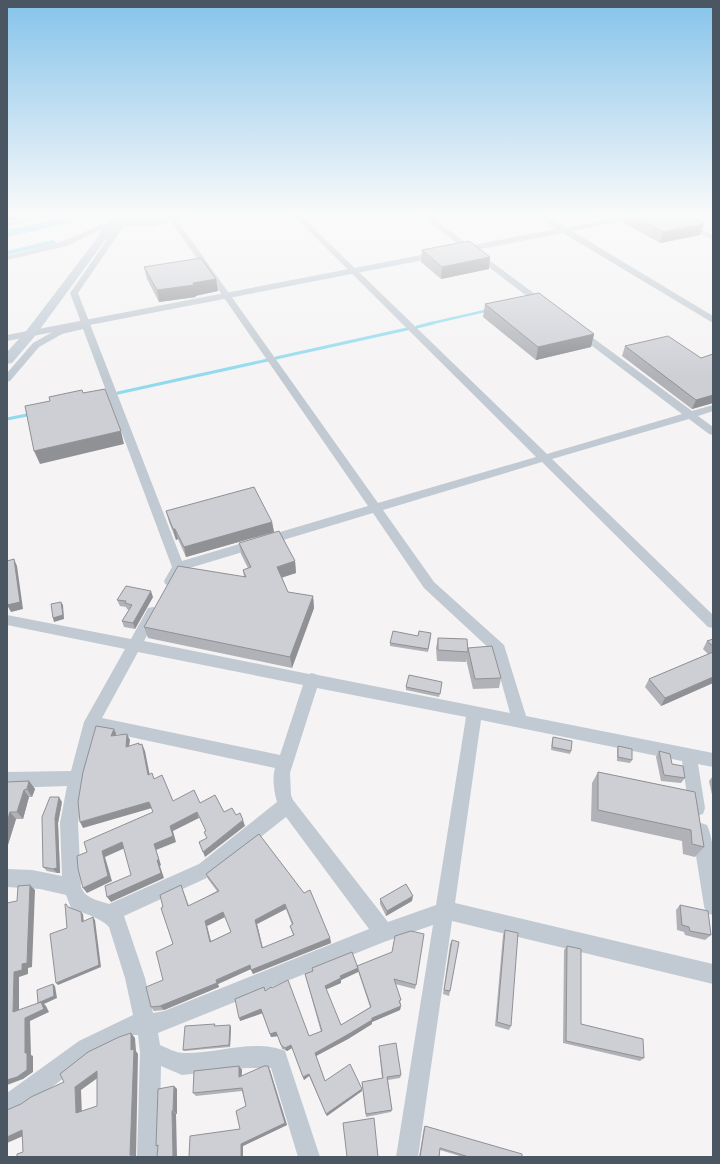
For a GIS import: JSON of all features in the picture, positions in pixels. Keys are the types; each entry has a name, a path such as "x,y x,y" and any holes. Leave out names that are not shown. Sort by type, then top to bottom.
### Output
{"main road":[{"path":"7,360 31,333 79,268"}],"street":[{"path":"90,268 74,293 178,567"},
{"path":"208,268 429,585 499,649 520,722"},
{"path":"352,268 713,623"},
{"path":"7,338 87,324 369,268"},
{"path":"495,268 551,310"},
{"path":"629,268 713,320"},
{"path":"7,379 36,345 59,332 87,324"},
{"path":"570,325 713,432"},
{"path":"148,1157 150,1052 146,1025 135,978 117,921 109,913 92,908 78,901 72,888 69,823 77,778 92,722 178,567 713,408"},
{"path":"7,620 312,679 474,713 713,760"},
{"path":"312,679 284,763 282,772 283,795 287,805 384,933"},
{"path":"407,1157 474,713"},
{"path":"92,722 284,763"},
{"path":"689,756 713,906"},
{"path":"7,780 77,778"},
{"path":"109,913 205,870 287,805"},
{"path":"7,878 45,880 72,888"},
{"path":"7,1104 20,1098 86,1048 132,1025 146,1025 164,1021 384,933 443,912 456,912 713,974"},
{"path":"150,1052 182,1064 246,1057 278,1058 309,1157"}],"building":[{"path":"145,268 208,268 216,279 193,283 194,285 157,290"},
{"path":"539,293 594,334 538,347 485,304"},
{"path":"668,336 701,358 713,354 713,395 696,400 625,346"},
{"path":"105,389 121,431 34,451 25,406 50,401 49,397 82,390 83,393"},
{"path":"254,487 272,522 184,547 175,529 173,529 166,511"},
{"path":"279,531 295,561 277,567 288,592 313,596 290,657 144,627 178,566 246,577 243,570 251,567 239,543"},
{"path":"14,559 20,602 7,605 7,561"},
{"path":"126,586 151,591 133,623 122,621 132,605 125,603 126,601 117,600"},
{"path":"61,602 63,615 53,618 51,604"},
{"path":"393,631 418,636 419,631 431,633 428,649 390,643"},
{"path":"438,638 467,639 468,652 438,650"},
{"path":"713,639 713,646 707,641"},
{"path":"492,646 501,678 475,679 468,648"},
{"path":"713,652 713,677 665,698 649,679"},
{"path":"409,675 442,682 440,694 406,687"},
{"path":"96,726 114,729 111,736 127,734 126,747 139,743 139,745 142,744 148,775 152,773 154,779 162,775 173,801 194,790 200,803 215,795 224,812 232,808 236,815 240,813 243,820 203,852 199,842 207,838 204,832 206,831 197,812 170,826 173,836 154,844 161,873 107,897 105,886 131,875 122,842 102,851 108,876 83,888 78,869 77,856 87,852 84,842 153,812 149,802 80,822 78,802 83,772"},
{"path":"553,737 572,741 571,751 552,747"},
{"path":"618,746 632,749 632,760 618,757"},
{"path":"659,751 670,754 672,764 683,766 685,778 664,775"},
{"path":"598,772 695,792 704,847 692,844 691,830 598,810"},
{"path":"29,781 27,789 24,790 17,812 10,812 7,822 7,782"},
{"path":"50,797 59,797 55,818 57,868 53,869 43,867 42,817"},
{"path":"259,834 304,893 310,890 330,938 251,970 250,965 216,980 217,983 160,1006 151,1007 146,987 163,980 156,952 173,944 161,908 163,907 160,895 181,885 188,906 219,891 206,874","holes":["285,904 293,924 290,926 294,935 262,948 255,920","223,912 231,932 210,942 205,921"]},
{"path":"406,884 413,896 387,911 380,899"},
{"path":"30,885 27,963 22,964 22,970 14,972 13,1012 41,1002 44,1009 25,1018 25,1053 27,1053 27,1070 17,1077 7,1080 7,903 17,901 18,886"},
{"path":"65,904 68,907 81,912 82,922 93,917 99,965 56,983 50,934 67,928"},
{"path":"680,905 708,911 711,935 690,931 689,927 682,925"},
{"path":"505,930 518,933 511,1026 497,1022"},
{"path":"411,931 424,934 416,985 394,979 401,1000 399,1001 401,1006 372,1018 372,1020 315,1053 325,1081 350,1064 362,1089 326,1114 309,1074 303,1077 291,1045 285,1048 281,1045 276,1032 270,1034 261,1009 239,1018 235,999 264,987 265,991 288,980 309,1036 322,1031 305,974 313,971 312,968 352,952 357,966 392,952 395,936","holes":["358,968 371,1007 341,1025 325,986 341,978 340,976"]},
{"path":"452,940 459,942 450,991 444,990"},
{"path":"567,946 581,949 581,1024 643,1039 644,1058 566,1041"},
{"path":"53,984 54,996 38,1003 37,990"},
{"path":"215,1024 214,1026 230,1025 229,1045 183,1050 185,1026"},
{"path":"131,1033 131,1050 134,1049 130,1155 134,1157 17,1157 17,1154 23,1152 22,1130 7,1137 7,1110 64,1082 60,1074 88,1052","holes":["97,1071 97,1106 76,1113 75,1087"]},
{"path":"396,1043 401,1075 387,1077 392,1110 366,1114 362,1082 383,1078 379,1046"},
{"path":"239,1066 239,1077 264,1066 268,1066 285,1123 241,1144 241,1157 189,1157 190,1136 240,1129 236,1111 246,1106 242,1088 193,1093 194,1071"},
{"path":"174,1086 172,1111 173,1157 157,1157 158,1089"},
{"path":"374,1118 378,1157 347,1157 343,1123"},
{"path":"425,1126 522,1154 522,1157 469,1157 440,1148 439,1157 420,1157"}],"waterway":[{"path":"428,324 489,310"},
{"path":"417,327 433,323"},
{"path":"276,358 407,329"},
{"path":"118,393 268,360"},
{"path":"7,419 32,414"}]}
